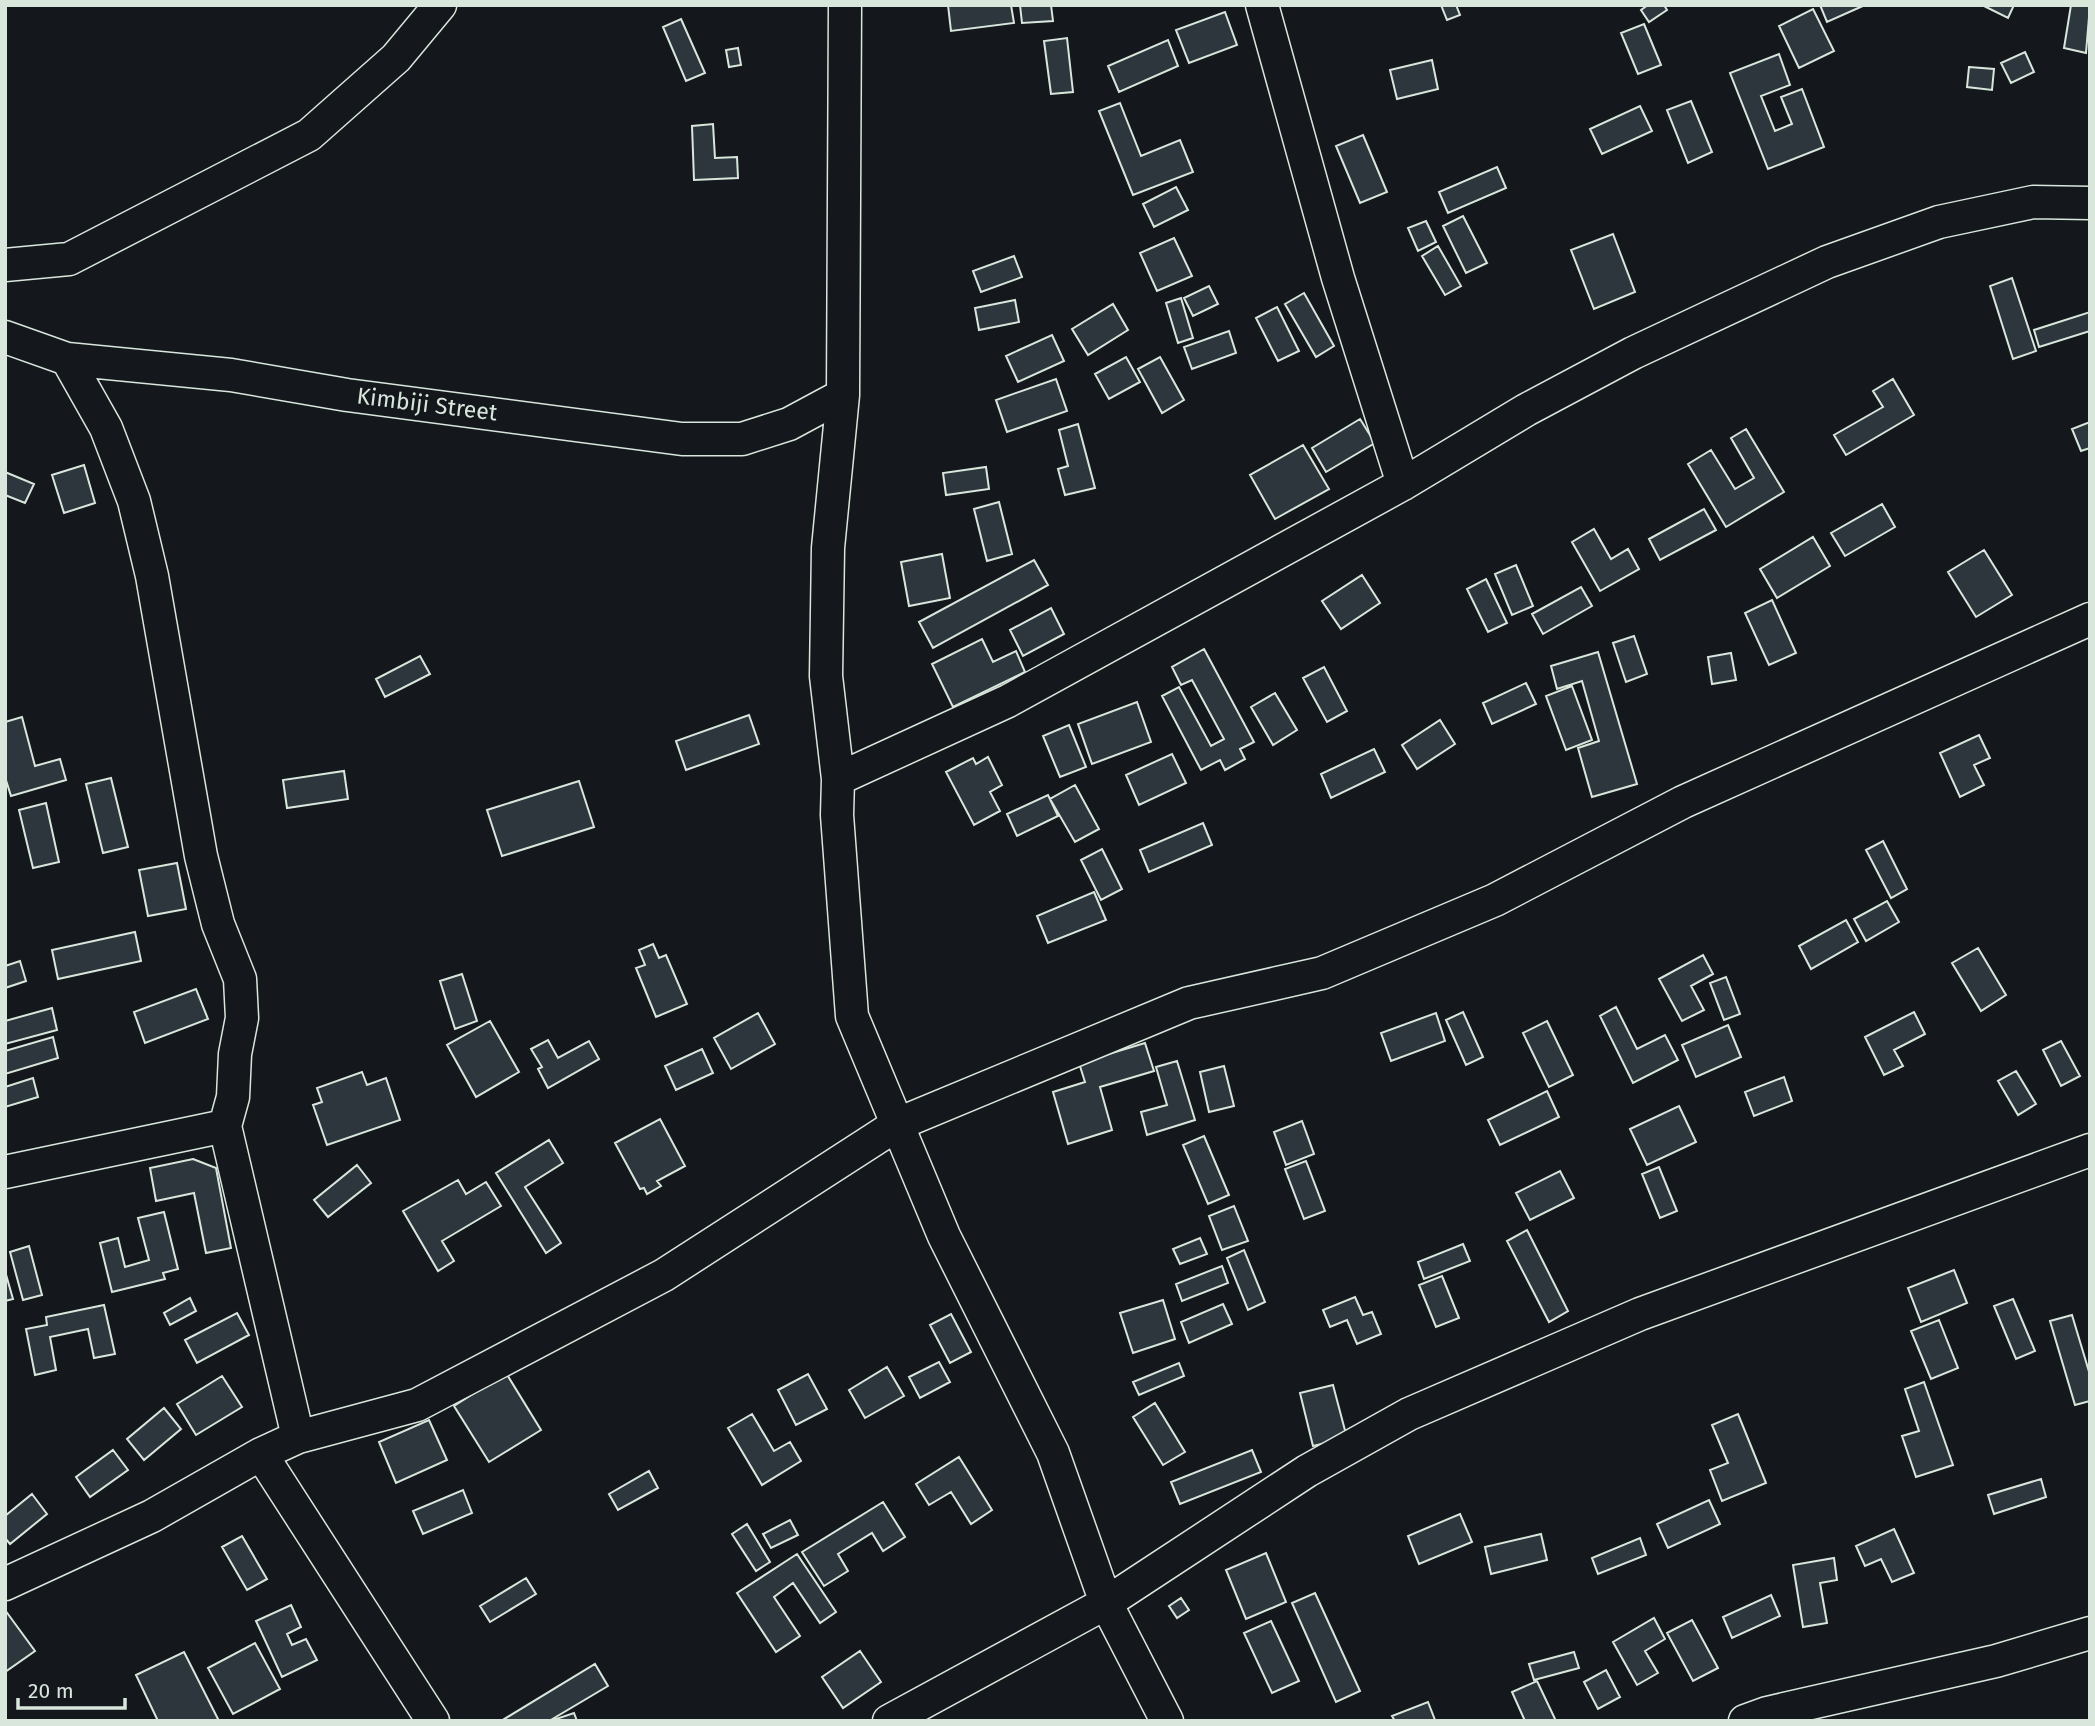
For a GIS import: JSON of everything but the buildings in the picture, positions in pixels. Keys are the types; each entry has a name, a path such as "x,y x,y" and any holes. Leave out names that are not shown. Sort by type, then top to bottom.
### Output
{"street":[{"path":"5,265 69,259 309,135 396,58 440,5"},
{"path":"845,5 843,395 827,574 826,676 838,779 837,815 852,1016 944,1236 1053,1453 1106,1603 1167,1721"},
{"path":"1262,5 1338,278 1403,484"},
{"path":"838,779 1008,701 1403,484 1526,410 1633,353 1828,261 1939,222 2033,202 2090,203"},
{"name":"Kimbiji Street","path":"5,337 67,359 231,375 347,395 682,439 743,439 789,424 843,395"},
{"path":"67,359 106,428 134,501 152,576 201,856 218,924 240,979 242,1018 235,1054 233,1097 225,1126 298,1437"},
{"path":"5,1584 152,1516 261,1454 298,1437 417,1405 429,1399 664,1275 898,1124 1189,1003 1321,973 1495,900 1683,802 2090,619"},
{"path":"5,1172 225,1126"},
{"path":"889,1721 1106,1603 1307,1471 1409,1414 1640,1314 2090,1150"},
{"path":"261,1454 433,1721"},
{"path":"1745,1721 1767,1713 1996,1661 2090,1633"}]}
